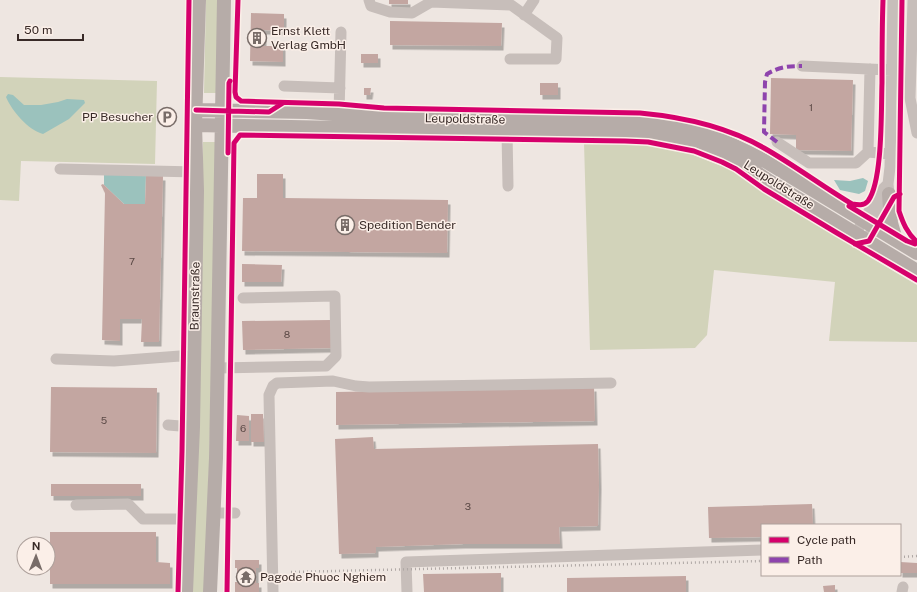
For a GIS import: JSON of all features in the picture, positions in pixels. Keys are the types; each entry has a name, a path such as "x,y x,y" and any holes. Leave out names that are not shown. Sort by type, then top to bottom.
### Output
{"main road":[{"name":"Braunstraße","path":"186,592 193,428 197,172 195,125 199,0"},
{"name":"Braunstraße","path":"210,592 218,368 224,0"},
{"name":"Leupoldstraße","path":"196,110 339,114 391,118 636,122 664,124 690,129 742,148 917,252"},
{"name":"Leupoldstraße","path":"195,125 633,134 654,135 691,142 726,154 740,161 917,271"},
{"path":"888,189 890,223 896,240"}],"street":[{"path":"370,0 371,6 390,12 412,12 420,4 432,2 510,5 557,38 556,59 510,59"},
{"path":"524,15 534,0"},
{"path":"861,236 888,189 890,176 892,0"},
{"path":"913,0 910,98 917,133"},
{"path":"339,114 341,32"},
{"path":"802,66 891,70"},
{"path":"776,142 809,163 856,163 868,152 870,69"},
{"path":"284,86 340,88"},
{"path":"507,132 508,186"},
{"path":"868,152 890,154"},
{"path":"60,169 197,172"},
{"path":"218,368 326,366 336,356 335,296 243,298"},
{"path":"56,359 114,361 180,356 194,357"},
{"path":"274,592 269,395 273,386 277,383 334,381 356,386 369,387 611,383"},
{"path":"168,425 193,428"},
{"path":"76,505 128,504 143,519 190,520"},
{"path":"214,513 235,513"},
{"path":"407,592 406,562 761,550"}],"green space":[{"path":"206,0 221,0 219,93 204,93"},
{"path":"0,77 157,81 155,164 21,161 19,201 0,200"},
{"path":"203,142 217,142 206,592 191,592 199,357"},
{"path":"584,143 643,144 691,154 730,169 917,285 917,342 829,341 835,282 714,270 707,335 695,348 590,350"}],"water":[{"path":"8,94 13,95 24,105 41,105 67,99 84,100 85,103 69,119 43,134 37,132 26,124 16,114 6,97"},
{"path":"104,174 146,175 145,204 124,204 104,185"},
{"path":"863,178 868,181 865,191 859,194 840,190 834,180 850,181"}],"building":[{"path":"389,0 408,0 408,4 389,4"},
{"name":"Ernst Klett Verlag GmbH","path":"251,13 284,14 284,31 264,30 264,46 283,46 283,62 250,61"},
{"path":"390,21 502,23 501,46 390,45"},
{"path":"361,54 378,54 378,63 361,63"},
{"path":"771,78 853,80 851,151 796,150 796,135 770,134"},
{"path":"540,83 558,83 558,95 540,95"},
{"path":"364,88 371,88 370,95 364,95"},
{"name":"Spedition Bender","path":"257,174 283,174 283,198 448,200 447,253 242,251 243,198 257,198"},
{"path":"146,175 163,176 159,342 141,342 142,319 120,319 120,341 102,340 105,193 101,185 103,184 124,204 145,204"},
{"path":"242,264 282,265 281,282 242,282"},
{"path":"331,320 332,348 243,350 242,321"},
{"path":"51,387 157,388 156,453 50,452"},
{"path":"594,387 595,421 336,425 336,392"},
{"path":"251,414 263,414 264,442 251,442"},
{"path":"237,415 249,416 249,441 236,441"},
{"path":"373,437 374,449 598,444 598,526 559,527 560,544 463,544 376,547 376,553 339,554 335,439"},
{"path":"51,484 141,484 141,496 51,496"},
{"path":"812,504 813,524 761,524 761,537 709,538 708,507"},
{"path":"50,532 156,532 156,562 170,563 170,584 50,584 50,576 56,576 56,536 50,536"},
{"path":"235,560 259,560 259,568 256,568 256,583 259,583 259,592 235,592 237,568 235,568"},
{"path":"901,562 917,563 917,573 901,573"},
{"path":"501,573 501,592 424,592 423,574"},
{"path":"686,576 686,592 567,592 567,578"},
{"path":"835,585 835,592 824,592 823,586"}],"railway":[{"path":"901,557 917,556"},
{"path":"291,572 761,561"}],"marked path":[{"path":"777,142 764,132 765,82 767,74 784,67 802,66"}],"cycle path":[{"path":"178,592 182,451 189,0"},
{"path":"238,0 235,92 236,97 241,101 339,104 384,108 640,113 672,117 719,128 750,140 786,161 852,204 859,205 866,203 873,191 879,162 883,0"},
{"path":"902,0 899,211 906,228 917,242"},
{"path":"228,153 230,81"},
{"path":"196,110 269,112 283,103"},
{"path":"227,592 234,143 240,135 625,141 648,142 694,151 736,169 764,189 917,280"},
{"path":"855,244 869,241 894,197 900,194"},
{"path":"849,206 907,241 915,244"}],"place":[{"name":"Ernst Klett Verlag GmbH","path":"257,38"},
{"name":"PP Besucher","path":"167,117"},
{"name":"Spedition Bender","path":"345,225"},
{"name":"Pagode Phuoc Nghiem","path":"246,577"}]}
